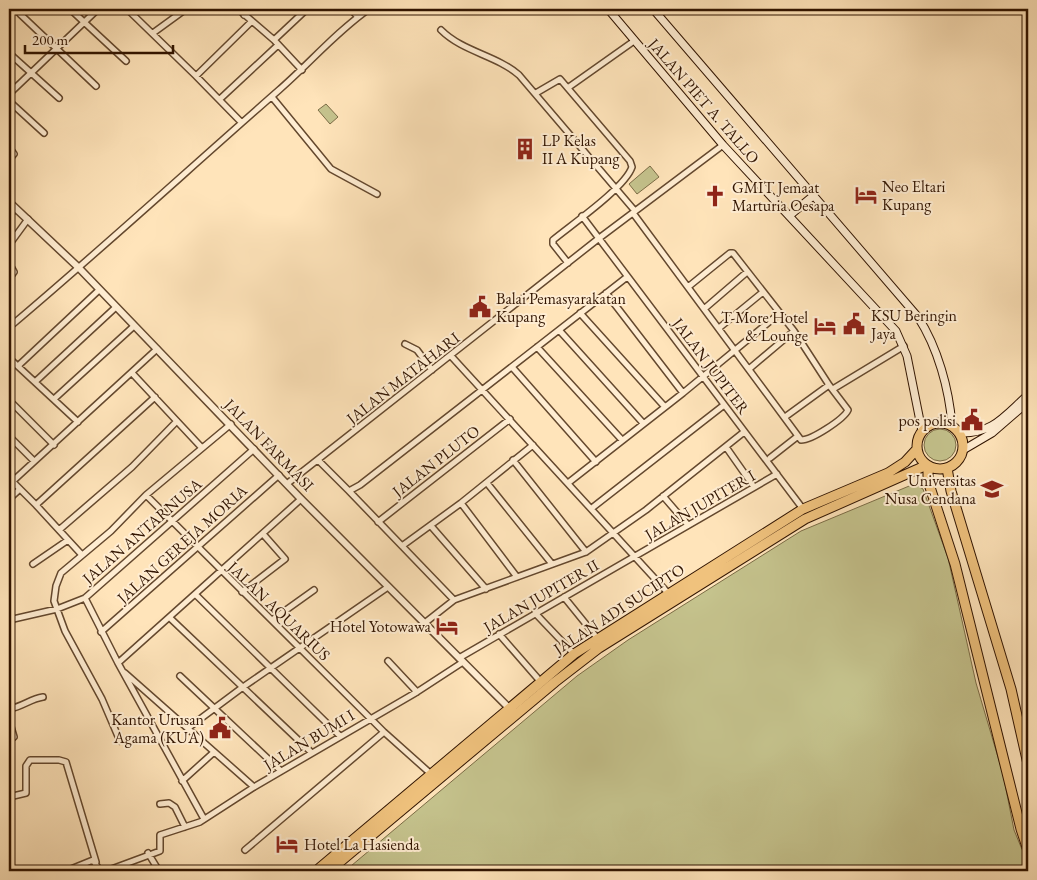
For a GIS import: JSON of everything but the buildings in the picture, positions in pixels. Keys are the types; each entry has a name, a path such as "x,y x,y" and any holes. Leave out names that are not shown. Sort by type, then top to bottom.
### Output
{"highway":[{"path":"928,465 947,468 960,458 963,450 960,433 952,425 936,422 922,431 918,436 917,449 928,465 928,481 955,564 1021,829 1028,850"},
{"name":"JALAN ADI SUCIPTO","path":"316,871 334,862 576,665 647,613 668,594 803,509 888,472 905,462 917,449"},
{"name":"JALAN ADI SUCIPTO","path":"329,871 334,862 431,774 508,707 574,654 805,519 928,465"},
{"path":"947,468 951,491 1012,689 1028,764"}],"main road":[{"name":"JALAN PIET A. TALLO","path":"608,9 723,145 886,319 904,346 922,431"},
{"name":"JALAN PIET A. TALLO","path":"653,9 903,298 926,329 951,408 952,425"},
{"path":"790,216 813,196"},
{"path":"960,433 977,433 990,427 1028,395"},
{"path":"963,450 992,432 1028,402"}],"street":[{"path":"70,9 126,61"},
{"path":"9,94 98,9"},
{"path":"127,9 220,99 240,122"},
{"path":"238,9 276,42 302,70"},
{"path":"244,15 251,9"},
{"path":"220,99 307,9"},
{"path":"351,9 358,17"},
{"path":"10,324 79,268 240,122 272,97 369,9"},
{"path":"153,33 182,10"},
{"path":"20,14 96,86"},
{"path":"196,76 252,21"},
{"path":"441,30 457,43 514,70 536,93 616,188 704,309 802,440 808,439 848,412 847,407 831,387 794,332 733,253 730,252 688,286"},
{"path":"569,88 634,40"},
{"path":"9,53 59,98"},
{"path":"536,93 558,78 569,88 630,162 631,170 616,188 552,241 568,262"},
{"path":"272,97 331,169 377,194"},
{"path":"9,101 44,133"},
{"name":"JALAN MATAHARI","path":"288,483 568,262 723,145"},
{"path":"9,147 14,154 9,160"},
{"name":"JALAN FARMASI","path":"9,202 79,268 301,498 388,587 426,622 508,707"},
{"path":"9,217 15,208"},
{"name":"JALAN JUPITER","path":"582,216 803,509"},
{"path":"9,245 28,220"},
{"path":"9,262 14,272 9,279"},
{"path":"704,309 747,272"},
{"path":"349,492 627,277"},
{"path":"18,366 99,290"},
{"path":"719,328 763,292"},
{"path":"606,293 683,393"},
{"path":"36,382 116,307"},
{"path":"580,313 665,407"},
{"path":"568,483 703,377 780,313"},
{"path":"54,399 134,326"},
{"path":"559,330 644,423"},
{"path":"749,368 794,332"},
{"path":"405,344 417,350 432,370"},
{"path":"537,346 622,440"},
{"path":"785,417 831,387 904,346"},
{"path":"82,554 13,481 157,349"},
{"path":"451,356 592,508 668,594"},
{"path":"9,358 78,422"},
{"path":"512,367 596,462"},
{"path":"132,373 202,448"},
{"path":"36,505 155,397"},
{"path":"9,400 54,445"},
{"path":"592,508 724,405"},
{"name":"JALAN PLUTO","path":"378,522 510,419"},
{"path":"59,530 132,467 177,421"},
{"path":"120,741 102,699 75,653 57,609 54,595 60,573 111,531 146,495 231,424"},
{"path":"426,622 454,600 586,552 663,496 744,432"},
{"path":"9,436 34,461"},
{"path":"770,458 798,436"},
{"path":"402,546 487,483 533,445"},
{"path":"726,447 754,488"},
{"name":"JALAN ANTARNUSA","path":"9,620 57,609 85,598 254,449"},
{"path":"318,460 454,600"},
{"path":"513,460 586,552"},
{"name":"JALAN JUPITER I","path":"636,557 776,474"},
{"name":"JALAN GEREJA MORIA","path":"101,632 279,475"},
{"path":"487,483 552,564"},
{"path":"9,499 20,489"},
{"name":"JALAN AQUARIUS","path":"146,495 173,520 221,572 301,648 384,732 431,774"},
{"path":"663,496 688,525"},
{"path":"118,663 301,498"},
{"path":"461,503 517,577"},
{"path":"431,526 486,589"},
{"path":"242,592 285,559 263,534"},
{"path":"33,564 68,540"},
{"name":"JALAN JUPITER II","path":"461,660 499,634 636,557"},
{"path":"188,728 243,687 388,587"},
{"path":"272,620 314,590"},
{"path":"195,594 340,736"},
{"path":"564,597 598,639"},
{"path":"85,598 101,632 204,819"},
{"path":"535,613 574,654"},
{"path":"170,618 312,753"},
{"path":"499,634 540,681"},
{"name":"JALAN BUMI I","path":"148,853 160,851 159,836 165,832 185,828 204,819 254,787 417,692 461,660"},
{"path":"388,661 417,692"},
{"path":"123,672 254,787"},
{"path":"180,676 281,771"},
{"path":"9,709 25,706 34,699 43,696"},
{"path":"9,720 14,737 9,741"},
{"path":"245,850 384,732"},
{"path":"182,781 214,753"},
{"path":"9,797 26,793 26,766 30,760 62,760 66,762 84,830 100,871"},
{"path":"160,804 172,804 185,828"},
{"path":"106,871 148,853 159,871"},
{"path":"66,871 87,862 96,862"}],"shaded area":[{"path":"326,104 338,117 330,124 318,110"},
{"path":"650,166 659,177 637,194 629,184"},
{"path":"940,429 946,430 951,434 955,439 955,451 951,456 946,460 940,461 934,460 929,456 925,451 924,445 925,439 929,434 934,430"},
{"path":"914,484 923,489 948,558 976,683 1003,774 1014,830 1028,864 1028,871 345,871 577,676 628,640 801,531"}],"place":[{"name":"LP Kelas II A Kupang","path":"525,149"},
{"name":"Neo Eltari Kupang","path":"866,195"},
{"name":"GMIT Jemaat Marturia Oesapa","path":"715,196"},
{"name":"Balai Pemasyarakatan Kupang","path":"480,307"},
{"name":"KSU Beringin Jaya","path":"854,324"},
{"name":"T-More Hotel & Lounge","path":"825,326"},
{"name":"pos polisi","path":"972,420"},
{"name":"Universitas Nusa Cendana","path":"992,489"},
{"name":"Hotel Yotowawa","path":"447,626"},
{"name":"Kantor Urusan Agama (KUA)","path":"220,728"},
{"name":"Hotel La Hasienda","path":"287,844"}]}
